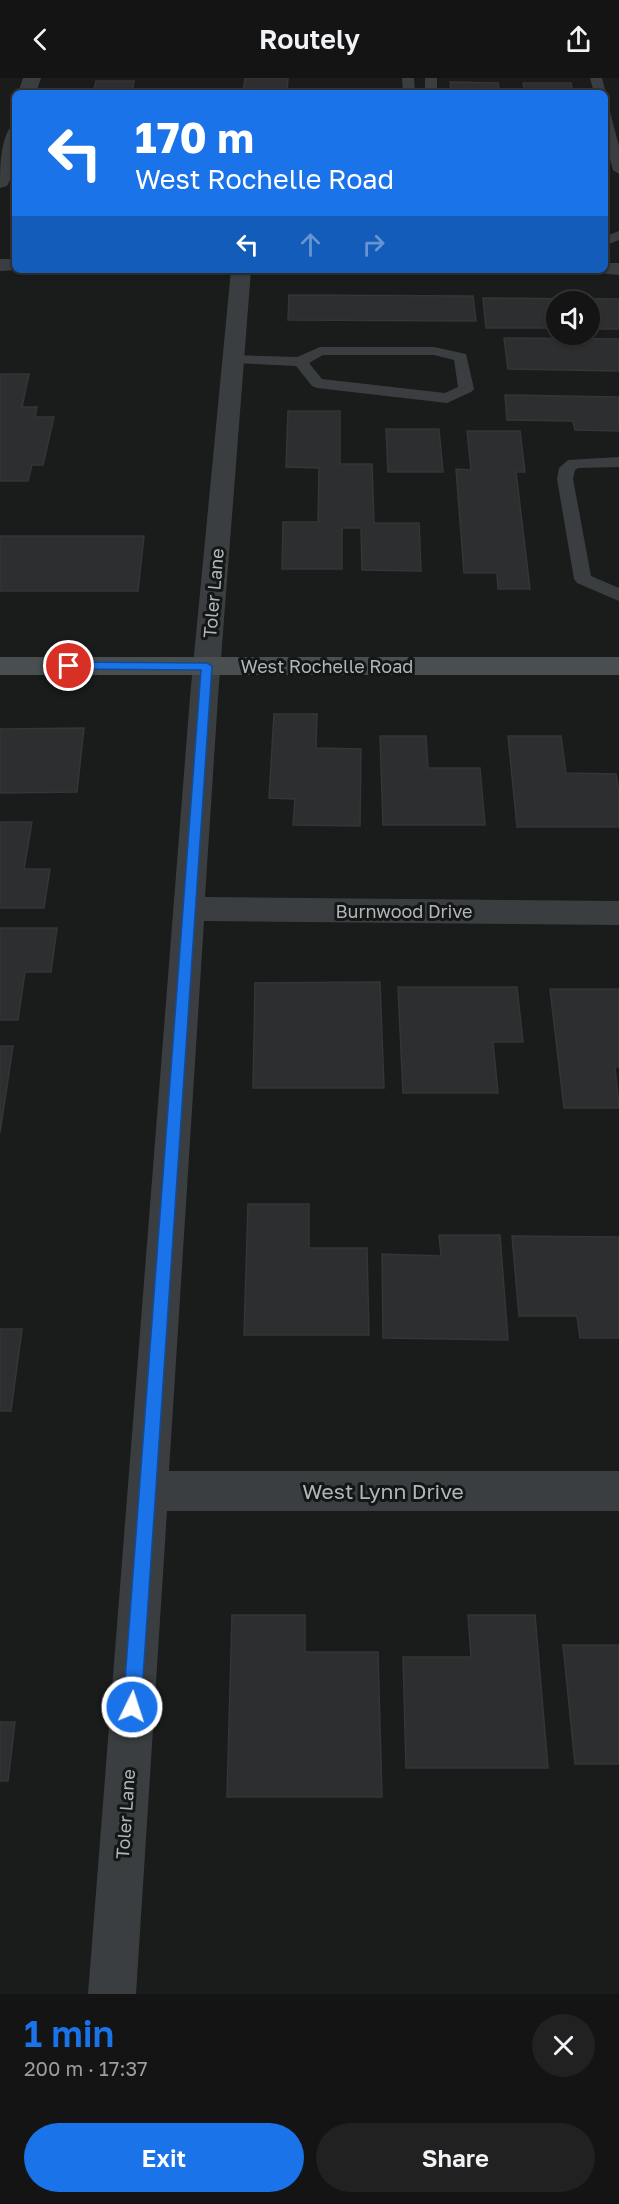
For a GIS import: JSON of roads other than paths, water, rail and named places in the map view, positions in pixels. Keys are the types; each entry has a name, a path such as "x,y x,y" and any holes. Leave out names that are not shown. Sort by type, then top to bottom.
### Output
{"main road":[{"name":"West Rochelle Road","path":"0,666 619,666"}],"street":[{"path":"0,183 12,144"},
{"name":"Toler Lane","path":"112,1994 207,666 241,273"},
{"name":"Burnwood Drive","path":"190,909 619,913"},
{"name":"West Lynn Drive","path":"148,1491 619,1491"}],"lane":[{"path":"608,127 619,170"},
{"path":"233,359 300,362 320,351 434,351 460,357 466,389 447,398 317,383 300,362"},
{"path":"619,462 574,463 567,468 565,479 583,579 619,595"}]}
